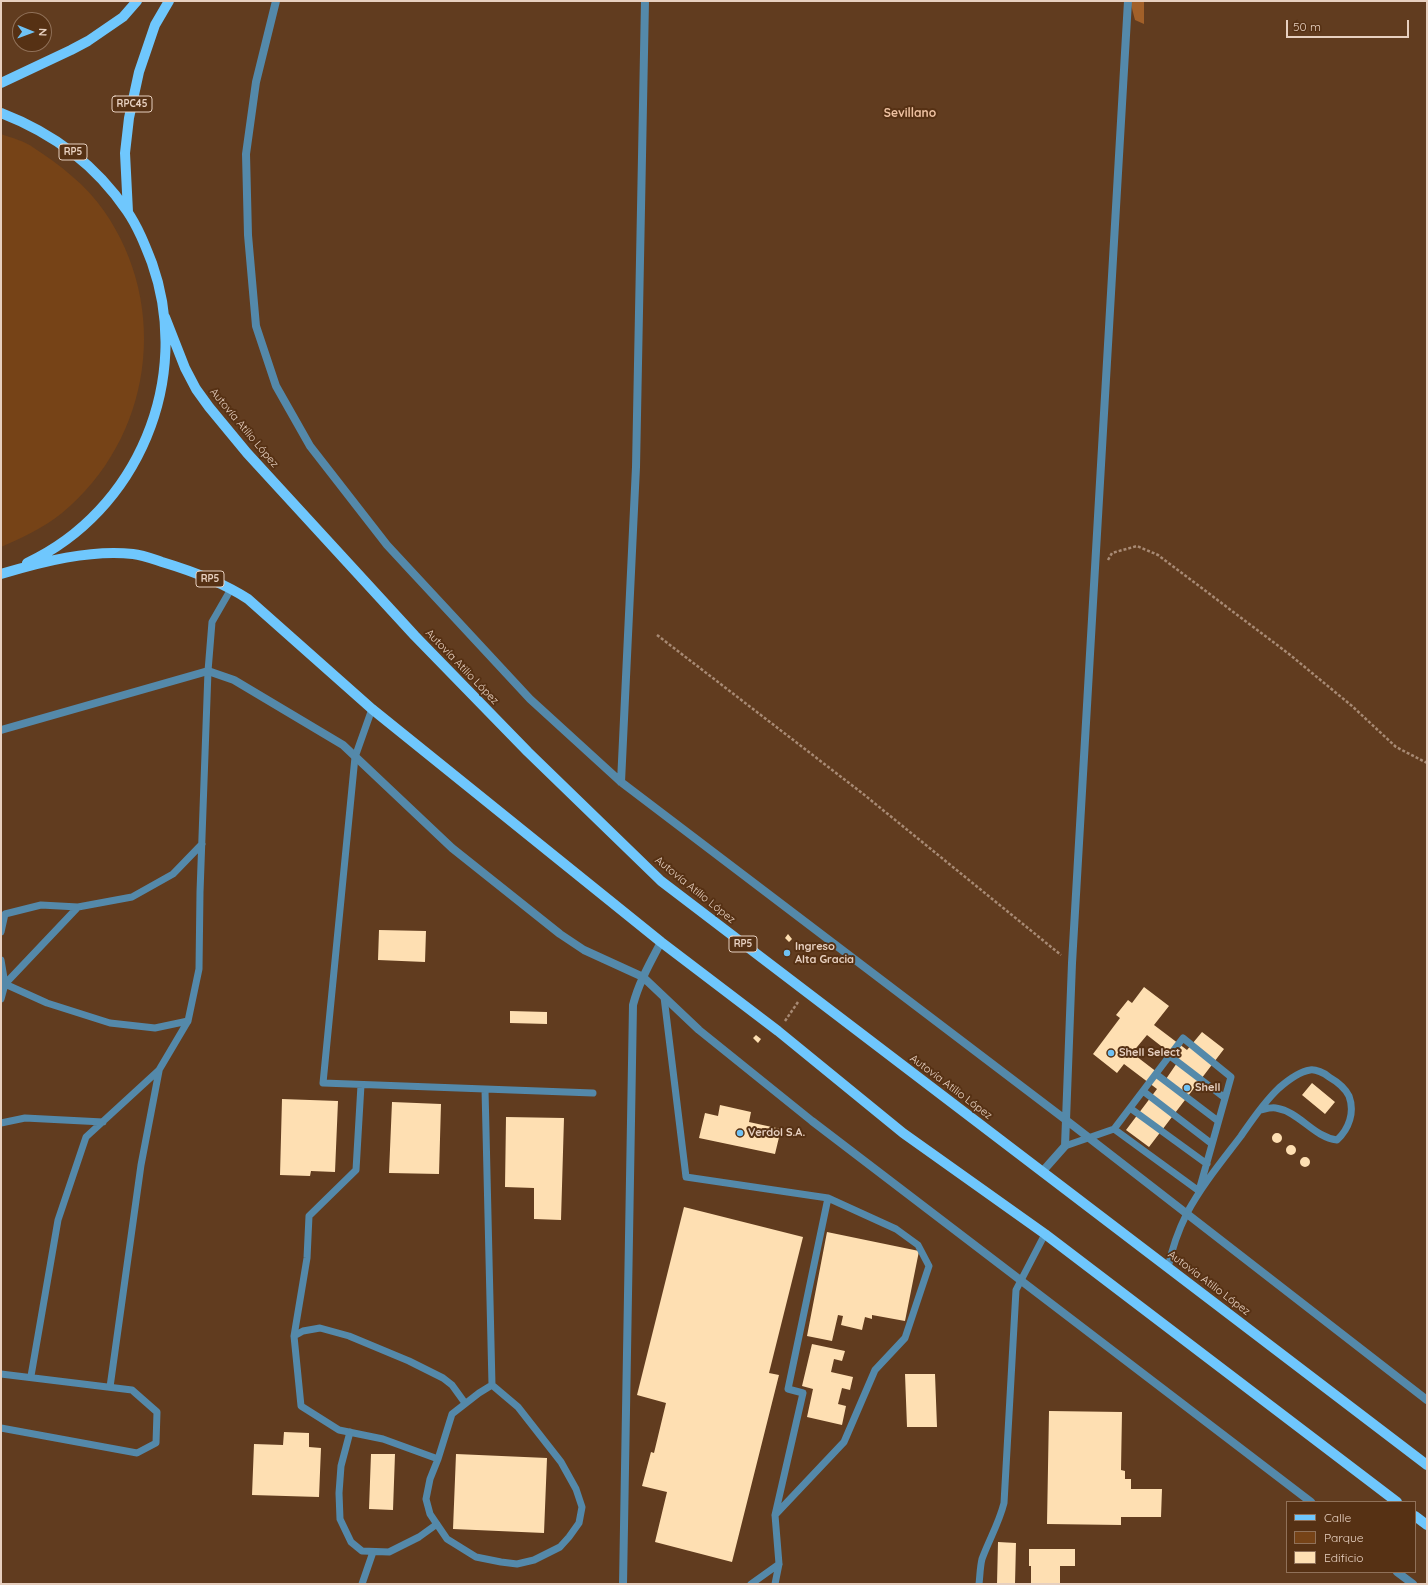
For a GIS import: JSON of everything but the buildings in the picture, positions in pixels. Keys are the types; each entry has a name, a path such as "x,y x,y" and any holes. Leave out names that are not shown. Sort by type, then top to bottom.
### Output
{"main road":[{"path":"1,83 88,41 123,17 137,1"},
{"name":"RPC45","path":"128,212 125,153 129,118 139,72 156,25 169,1"},
{"name":"Autovía Atilio López","path":"1,113 24,122 55,139 83,160 107,184 128,212 145,245 158,280 165,317 166,358 160,398 148,436 129,472 105,504 76,532 43,555 4,573"},
{"name":"Autovía Atilio López","path":"165,317 185,368 196,389 247,453 415,636 528,752 661,881 1427,1465"},
{"name":"Autovía Atilio López","path":"4,573 77,556 113,553 133,554 188,570 231,589 248,599 372,709 661,942 778,1031 903,1133 1045,1234 1396,1501"},
{"path":"1416,1517 1427,1525"}],"street":[{"path":"276,1 256,82 246,154 248,235 256,326 276,386 310,446 387,545 530,699 621,782 1066,1120 1427,1400"},
{"path":"621,782 636,467 645,1"},
{"path":"1042,1172 1065,1146 1072,963 1128,1"},
{"path":"1,730 208,671 234,680 343,745 452,848 560,934 584,950 643,977 699,1030 812,1121 1310,1501"},
{"path":"623,1584 632,1046 634,1005 643,977 661,942"},
{"path":"1398,1573 1413,1584"}],"lane":[{"path":"31,1376 58,1220 86,1137 158,1070 188,1022 199,969 208,671 212,622 231,589"},
{"path":"372,709 355,757 323,1083 361,1086 593,1092"},
{"path":"1,932 5,914 41,905 78,907 132,897 173,874 202,844"},
{"path":"5,984 78,907"},
{"path":"1,960 5,984 1,999"},
{"path":"5,984 47,1003 110,1023 155,1028 188,1022"},
{"path":"664,997 686,1177 828,1198 896,1229 918,1245 929,1266 905,1338 875,1370 844,1442 775,1515"},
{"path":"1065,1146 1114,1128 1183,1038 1231,1077 1199,1191"},
{"path":"1170,1056 1225,1098"},
{"path":"110,1387 141,1166 158,1070"},
{"path":"1168,1268 1172,1249 1199,1191 1260,1110 1278,1089 1296,1075 1311,1070 1326,1074 1337,1082 1348,1095 1351,1107 1350,1123 1345,1133 1337,1140 1322,1136 1305,1122 1288,1112 1275,1108 1260,1110"},
{"path":"1156,1074 1218,1122"},
{"path":"361,1086 356,1170 309,1216 307,1258 294,1336 301,1406 339,1430 383,1439 438,1459"},
{"path":"485,1089 492,1385 518,1407 561,1462 576,1489 582,1507 579,1523 560,1547 534,1560 518,1564 476,1557 447,1539 430,1514 426,1498 430,1479 452,1414 465,1403 492,1385"},
{"path":"1143,1091 1212,1144"},
{"path":"1130,1108 1207,1164"},
{"path":"1,1123 25,1118 103,1122"},
{"path":"1114,1128 1199,1191"},
{"path":"774,1584 779,1564 775,1515 803,1393 788,1389 828,1198"},
{"path":"979,1584 982,1561 990,1538 1000,1519 1004,1503 1016,1290 1045,1234"},
{"path":"294,1336 303,1331 320,1328 349,1336 408,1361 443,1378 452,1385 465,1403"},
{"path":"1,1374 31,1376 132,1390 158,1412 156,1443 137,1453 1,1428"},
{"path":"350,1432 341,1466 338,1493 340,1519 351,1542 362,1551 389,1552 419,1537 437,1524"},
{"path":"362,1584 373,1552"},
{"path":"751,1584 779,1564"}],"path":[{"path":"1094,582 1112,552 1137,546 1158,556 1289,654 1352,706 1396,748 1427,763"},
{"path":"657,635 862,793 1072,963"},
{"path":"778,1031 806,991"}],"green space":[{"path":"1,134 27,143 53,161 81,184 104,211 125,249 138,288 144,329 142,370 133,410 116,448 92,483 62,513 32,532 1,547"}],"shaded area":[{"path":"1130,1 1144,1 1144,24 1135,20"}],"place":[{"name":"Ingreso Alta Gracia","path":"787,953"},
{"name":"Shell Select","path":"1111,1053"},
{"name":"Shell","path":"1187,1088"},
{"name":"Verdol S.A.","path":"740,1133"}],"district":[{"name":"Sevillano","path":"910,113"}]}
